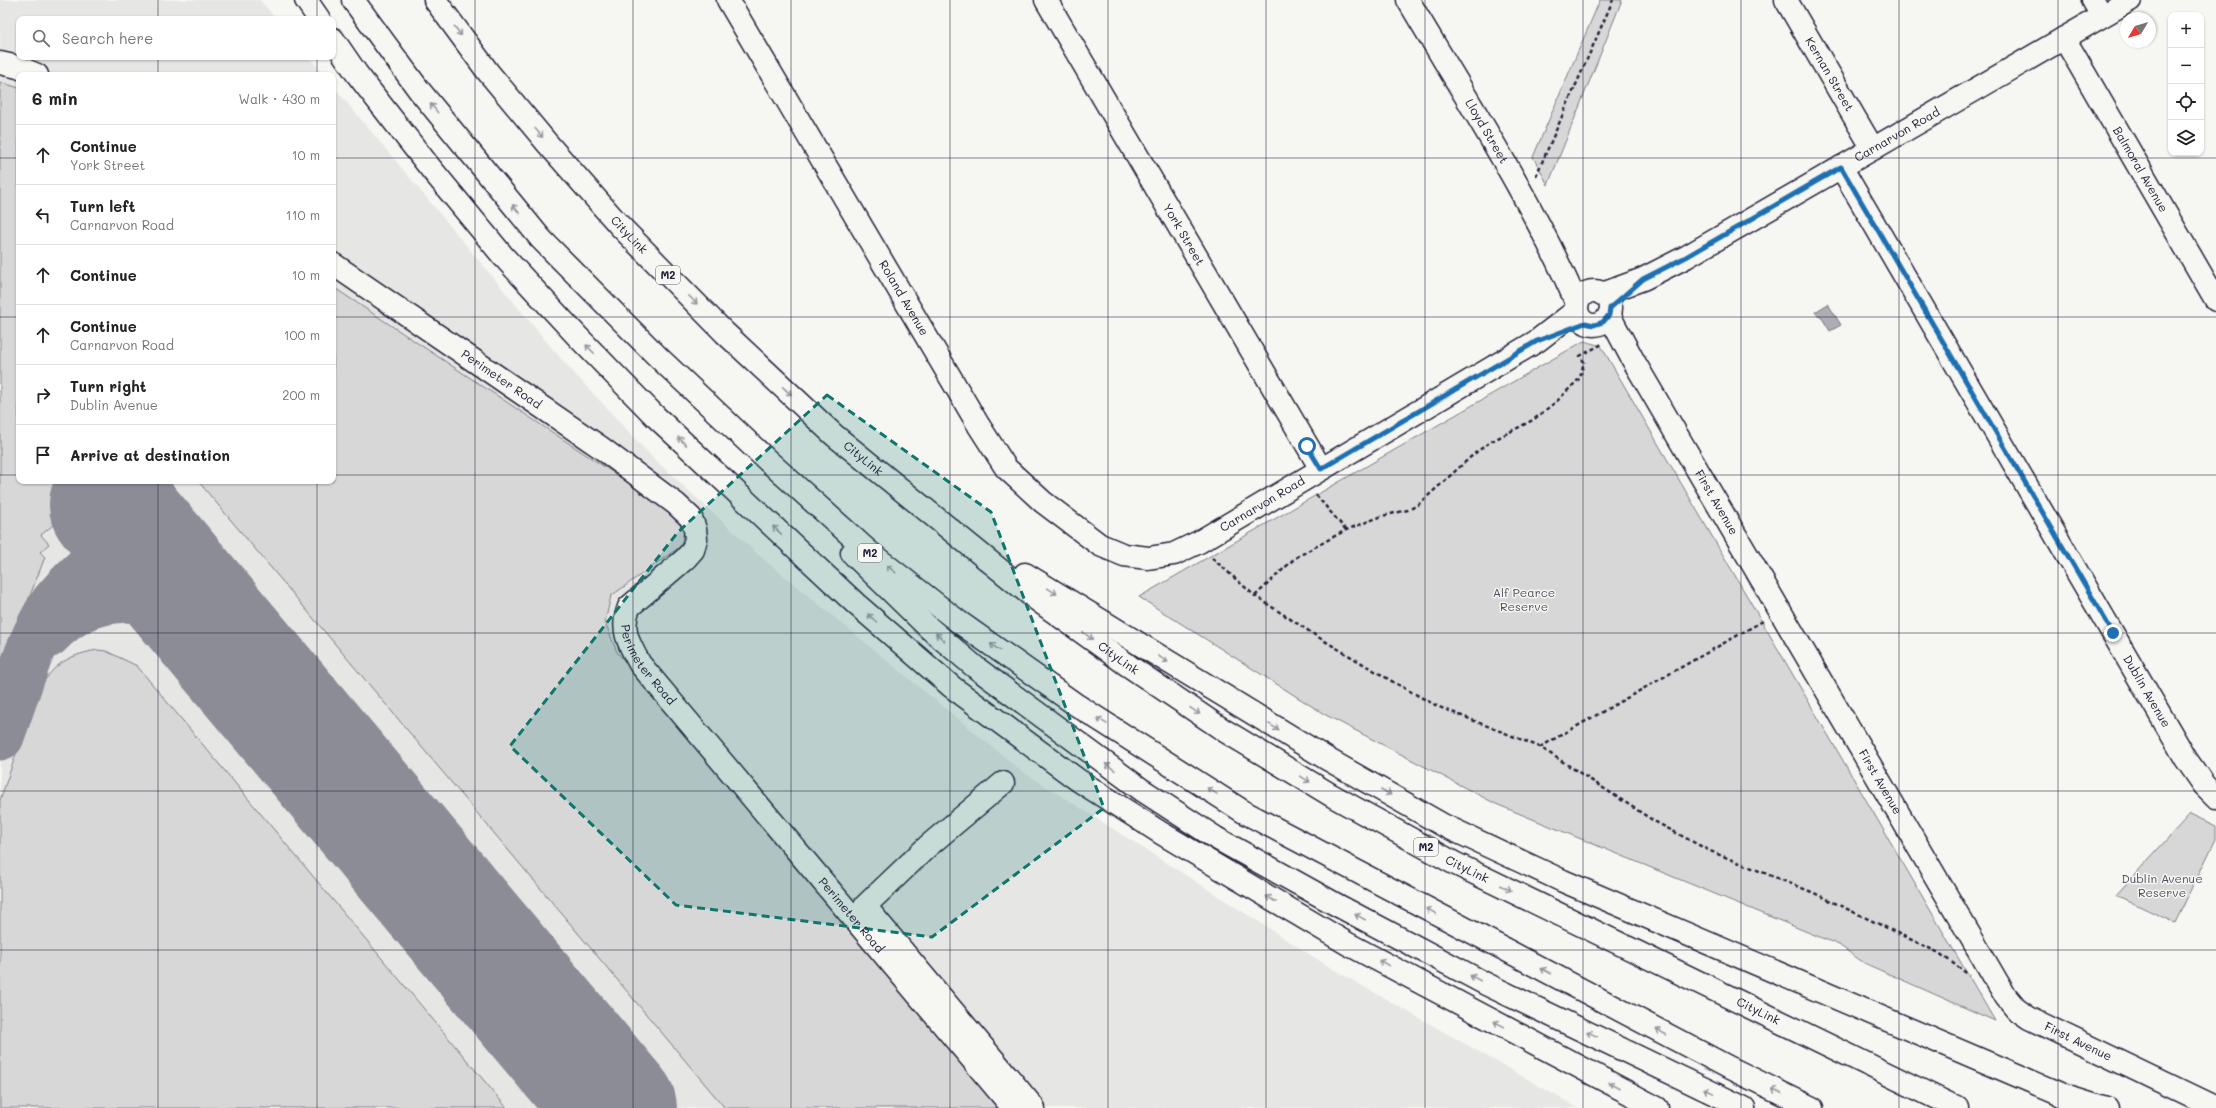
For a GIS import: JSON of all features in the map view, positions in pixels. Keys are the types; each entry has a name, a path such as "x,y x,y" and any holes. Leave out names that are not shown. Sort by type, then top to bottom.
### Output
{"main road":[{"path":"306,0 317,16"},
{"name":"M2","path":"353,0 419,90 541,239 658,357 767,460 868,551 959,622 1075,704 1244,812 1722,1065 1812,1108"},
{"name":"CityLink","path":"435,0 488,72 620,226 726,333 834,436 1032,596 1128,666 1224,731 1331,795 1454,863 1957,1108"},
{"name":"Roland Avenue","path":"728,0 979,426 1006,468 1043,502 1081,532 1100,545 1124,555"},
{"name":"York Street","path":"1046,0 1312,474"},
{"name":"Lloyd Street","path":"1408,0 1526,199 1560,266 1593,309"},
{"name":"Kernan Street","path":"1786,0 1873,149"},
{"name":"Carnarvon Road","path":"1124,555 1148,558 1174,554 1199,542 1643,279 1686,257 2064,38 2098,8 2130,0"},
{"name":"Balmoral Avenue","path":"2064,38 2216,300"},
{"path":"336,43 357,74 433,171 503,256 579,338 655,416 856,604 952,687 1078,780 1161,833 1348,944 1656,1106"},
{"path":"0,63 18,67 30,72"},
{"name":"Dublin Avenue","path":"1841,167 2182,752 2212,785"},
{"name":"Perimeter Road","path":"336,266 607,451 676,504 691,518 696,534 693,550 685,559 629,607 625,618 624,630 631,648 640,664 1013,1108"},
{"name":"First Avenue","path":"1593,309 1610,340 1633,360"},
{"name":"First Avenue","path":"1593,309 1633,360 1781,610 2006,997 2016,1009 2029,1018 2216,1108"},
{"path":"767,460 877,578 929,628 975,667 1142,790 1216,838 1337,905 1486,984 1744,1108"},
{"path":"935,519 1329,760 1443,825 1563,881 2058,1093 2106,1108"},
{"path":"1003,783 928,846 864,906 1034,1108"},
{"path":"2058,1093 2084,1108"}],"path":[{"path":"1526,199 1612,0"},
{"path":"1255,596 1295,558 1346,530 1382,516 1408,510 1418,505 1474,454 1490,442 1533,420 1556,402 1580,378 1584,362 1580,356 1610,340"},
{"path":"1312,474 1346,530"},
{"path":"1199,542 1219,566 1255,596 1318,637 1438,706 1540,747 1654,821 1710,851 1814,893 1932,950 1971,977"},
{"path":"1540,747 1781,610"}],"highlighted area":[{"path":"827,395 991,512 1104,808 932,937 676,905 510,746 678,532"}],"shaded area":[{"path":"0,0 260,0 273,16 16,16 16,60 312,60 322,72 16,72 16,484 336,484 336,90 562,360 651,456 761,557 1019,769 1331,968 1578,1108 1027,1108 665,673 855,912 1019,1108 0,1108"},
{"path":"1828,304 1841,325 1830,331 1820,315 1818,316 1815,312"}],"green space":[{"path":"1600,0 1622,0 1548,185 1533,157"},
{"path":"0,82 16,87 16,484 102,484 41,535 49,544 40,552 45,557 0,673"},
{"path":"336,289 668,509 684,530 681,546 611,596 605,622 617,652 998,1108 725,1108 201,484 336,484"},
{"name":"Alf Pearce Reserve","path":"1584,341 1601,346 1995,1021 1864,963 1839,945 1496,804 1324,714 1139,597"},
{"path":"97,650 106,651 137,666 507,1108 0,1108 0,800 37,694 42,684 54,669 68,659 76,655"},
{"name":"Dublin Avenue Reserve","path":"2190,814 2216,826 2216,839 2175,923 2116,895"}],"taxiway":[{"path":"0,736 30,650 54,604 81,575 132,532"},
{"path":"47,634 65,618 85,607 105,601 125,598 146,600 168,605 209,622"}],"runway":[{"path":"110,505 616,1108"}],"route":[{"path":"1307,446 1321,469 1537,341 1585,323 1589,325 1599,325 1607,319 1610,308 1643,279 1686,257 1841,167 2113,633"}]}
